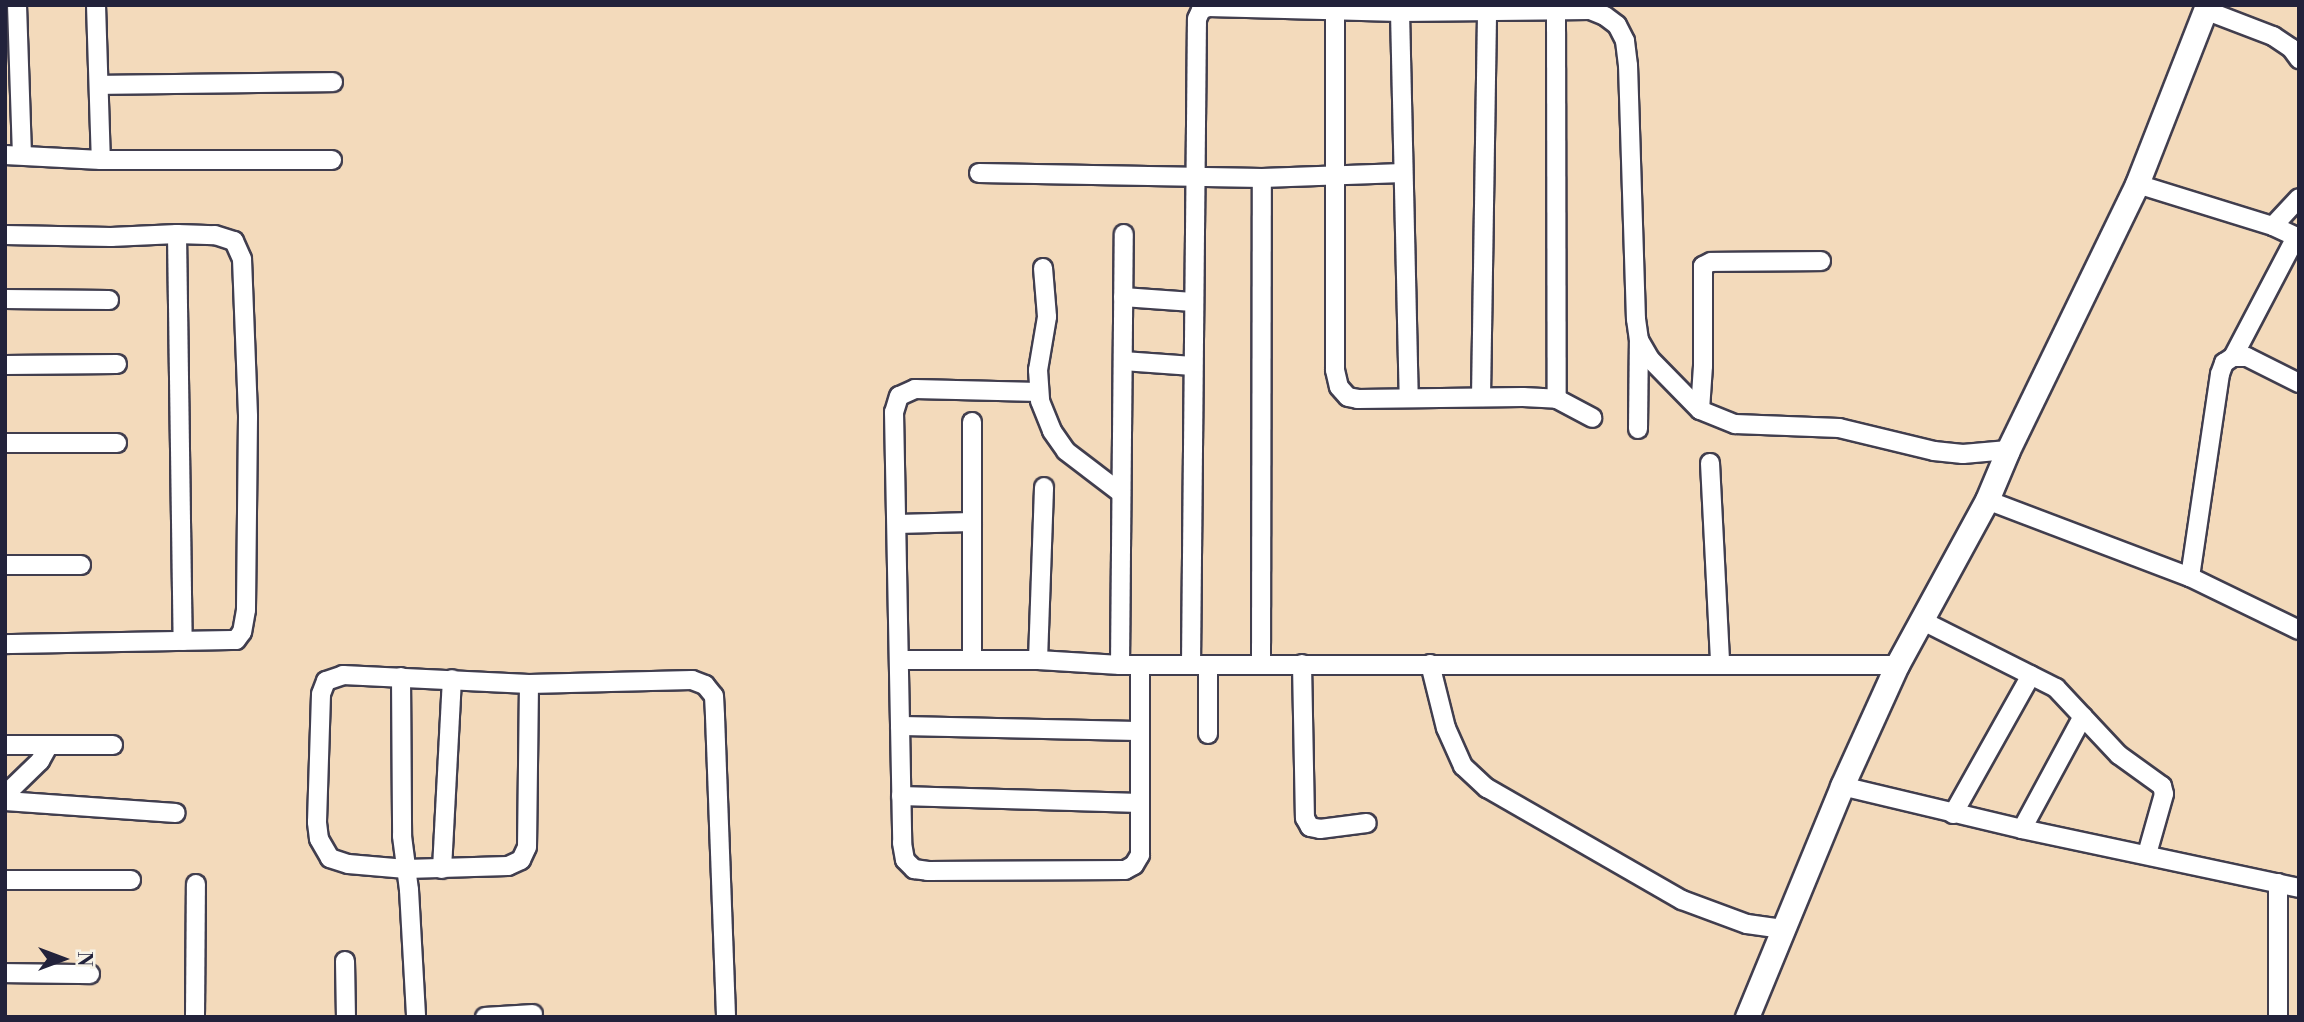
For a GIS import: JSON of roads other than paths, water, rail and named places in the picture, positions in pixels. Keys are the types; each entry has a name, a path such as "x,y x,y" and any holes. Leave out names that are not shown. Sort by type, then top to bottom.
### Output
{"street":[{"path":"17,5 13,155 101,160 332,160"},
{"path":"96,5 101,160"},
{"path":"1209,734 1200,664 1193,366 1197,19 1201,10 1218,7 1400,12 1435,9 1590,10 1617,25 1625,41 1639,340 1638,429"},
{"path":"1747,1017 1842,786 1897,665 1987,500 2008,450 2137,184 2206,8 2273,36 2291,48 2299,59"},
{"path":"1335,10 1335,370 1339,387 1348,397 1359,399 1557,399 1592,418"},
{"path":"1481,397 1487,11"},
{"path":"1556,11 1557,399"},
{"path":"1400,12 1409,397"},
{"path":"100,85 333,82"},
{"path":"979,173 1262,178 1337,173 1403,173"},
{"path":"1261,664 1262,178"},
{"path":"2137,184 2273,226 2297,238 2233,357 2224,363 2220,374 2190,577"},
{"path":"2273,226 2299,198"},
{"path":"5,234 225,236 240,248 247,417 246,610 242,632 236,640 5,644"},
{"path":"177,234 183,641"},
{"path":"1120,665 1124,234"},
{"path":"1700,410 1703,266 1711,262 1821,261"},
{"path":"1043,268 1047,317 1038,369 1039,392 1052,431 1066,451 1121,493"},
{"path":"1123,297 1193,302"},
{"path":"5,299 109,300"},
{"path":"1639,340 1650,359 1700,410 1735,424 1839,428 1934,451 1963,454 2008,450"},
{"path":"2233,357 2247,357 2299,383"},
{"path":"1123,361 1193,366"},
{"path":"5,365 117,363"},
{"path":"1039,392 915,389 899,396 894,412 901,796 905,860 914,869 928,871 1125,870 1134,865 1140,855 1140,665"},
{"path":"972,422 972,660"},
{"path":"5,443 117,443"},
{"path":"1710,463 1720,663"},
{"path":"1038,660 1044,487"},
{"path":"1987,500 2190,577 2299,630"},
{"path":"897,524 972,522"},
{"path":"5,565 81,565"},
{"path":"1923,621 2056,688 2119,755 2162,786 2164,794 2147,854"},
{"path":"899,660 1038,660 1120,665 1897,665"},
{"path":"1302,664 1305,818 1311,827 1320,829 1367,823"},
{"path":"1430,664 1446,728 1463,766 1486,788 1682,900 1747,924 1783,929"},
{"path":"529,684 527,847 521,860 508,866 407,869 348,864 330,858 319,839 317,822 321,694 326,681 343,675 529,684 692,680 705,685 714,696 726,1017"},
{"path":"1953,814 2031,675"},
{"path":"401,677 402,836 407,869 416,1017"},
{"path":"442,869 452,679"},
{"path":"2022,829 2082,716"},
{"path":"900,726 1140,730"},
{"path":"5,745 113,745"},
{"path":"5,795 40,761 49,745"},
{"path":"1842,786 1953,814 2299,888"},
{"path":"901,796 1140,803"},
{"path":"5,801 176,813"},
{"path":"5,880 131,880"},
{"path":"2278,883 2278,1017"},
{"path":"195,1017 196,884"},
{"path":"345,961 346,1017"},
{"path":"5,972 90,974"},
{"path":"485,1017 533,1014"}]}
